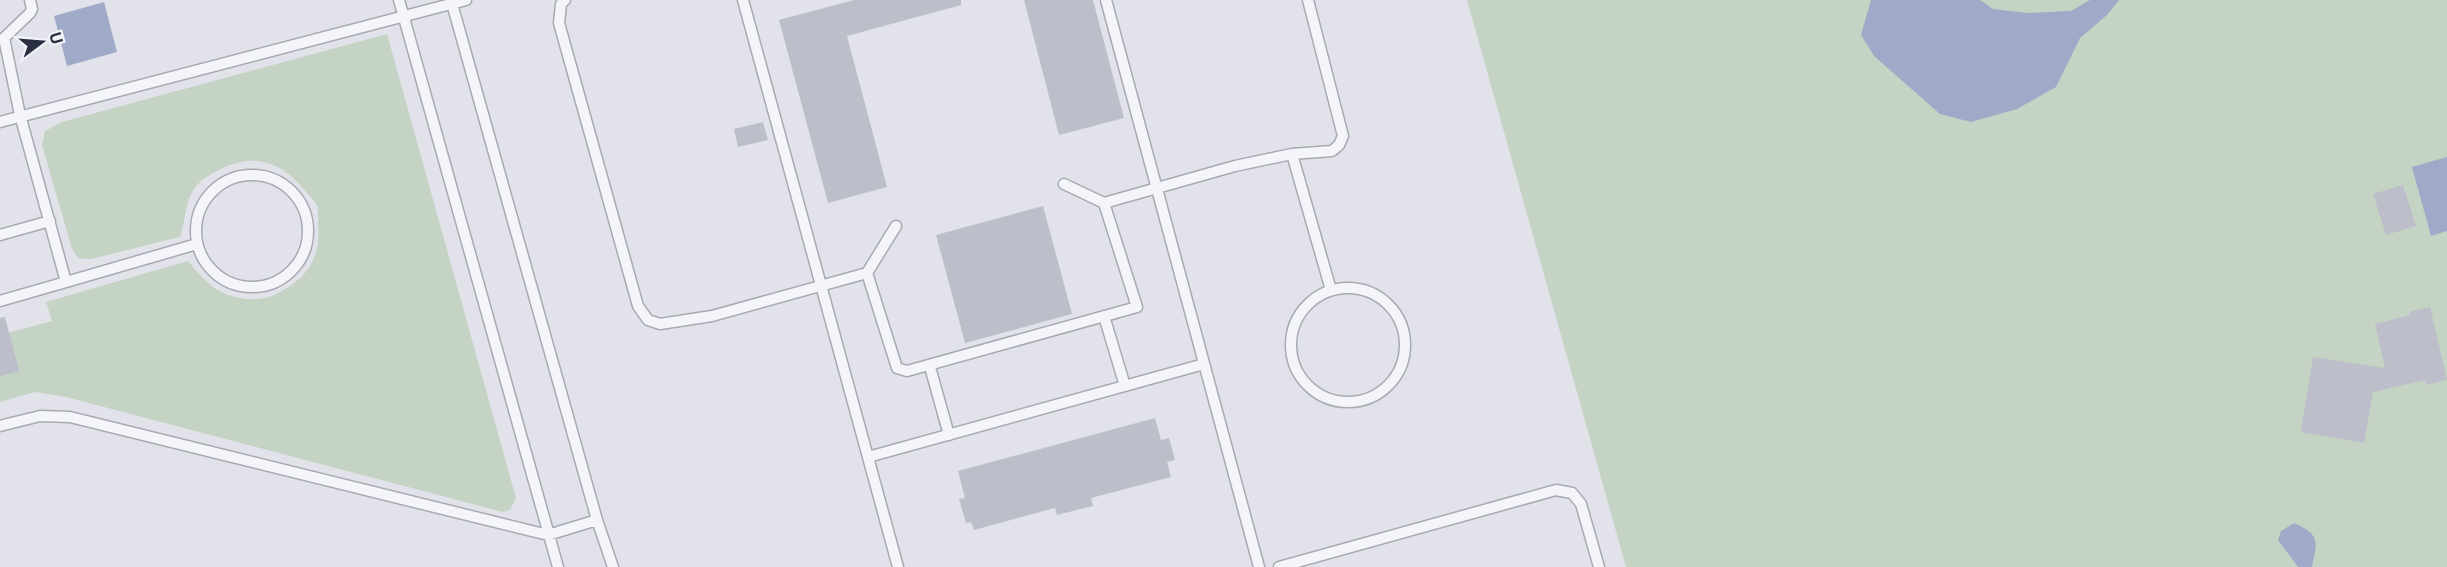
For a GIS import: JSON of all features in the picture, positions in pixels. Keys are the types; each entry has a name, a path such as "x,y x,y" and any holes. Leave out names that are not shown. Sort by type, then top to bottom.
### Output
{"lane":[{"path":"30,0 33,9 4,38 20,115 66,282"},
{"path":"399,0 558,567"},
{"path":"0,122 466,0"},
{"path":"565,0 561,4 559,23 638,306 648,320 660,324 712,316 867,273 896,226"},
{"path":"743,0 898,567"},
{"path":"1106,0 1259,567"},
{"path":"1064,184 1104,203 1235,166 1292,154 1332,151 1339,145 1343,136 1308,0"},
{"path":"452,2 597,520 613,567"},
{"path":"1292,154 1331,290"},
{"path":"244,174 263,175 281,182 295,194 305,210 309,228 307,246 293,270 286,277 270,285 251,288 233,284 217,275 204,261 197,244 196,225 201,207 212,191 226,180 244,174"},
{"path":"867,273 897,368 907,371 930,367 1134,308 1137,304 1104,203"},
{"path":"0,236 50,221"},
{"path":"0,301 197,244"},
{"path":"1352,288 1372,294 1389,306 1401,324 1405,345 1401,366 1390,384 1374,396 1354,402 1333,401 1314,392 1300,376 1292,357 1292,336 1299,316 1313,300 1331,290 1352,288"},
{"path":"1104,316 1125,386"},
{"path":"868,457 1204,364"},
{"path":"930,367 949,435"},
{"path":"0,426 40,416 70,417 548,535 597,520"},
{"path":"1279,567 1556,490 1572,493 1581,504 1599,567"}],"green space":[{"path":"1467,0 2447,0 2447,567 1626,567"},
{"path":"387,34 516,498 510,510 503,512 66,397 35,392 0,402 0,335 52,321 46,302 188,261 206,281 220,291 243,299 260,299 274,295 295,283 309,267 317,248 318,213 314,200 298,182 279,168 258,161 247,161 219,170 197,185 188,201 180,237 91,259 78,258 72,249 42,145 45,131 62,122"}],"water":[{"path":"1871,0 1980,0 1993,9 2027,13 2071,11 2090,0 2119,0 2107,15 2080,38 2056,87 2017,109 1971,122 1940,114 1874,56 1861,35"},
{"path":"104,2 117,52 67,66 54,16"},
{"path":"2447,157 2447,231 2431,236 2412,167"},
{"path":"2294,523 2309,531 2315,540 2312,567 2298,567 2278,540 2281,531"}],"building":[{"path":"854,0 961,0 961,5 847,36 887,187 828,203 779,20"},
{"path":"1024,0 1093,0 1124,118 1059,135"},
{"path":"763,122 768,140 738,147 734,129"},
{"path":"2403,185 2416,226 2386,235 2373,194"},
{"path":"1043,206 1072,314 965,343 936,235"},
{"path":"2430,307 2447,380 2426,385 2425,380 2373,392 2364,443 2301,432 2313,357 2385,368 2375,324"},
{"path":"5,317 19,371 0,376 0,318"},
{"path":"1155,418 1161,440 1169,438 1175,460 1167,462 1171,477 1091,498 1093,506 1057,515 1055,508 974,530 971,522 966,523 959,499 965,498 958,471"}]}
